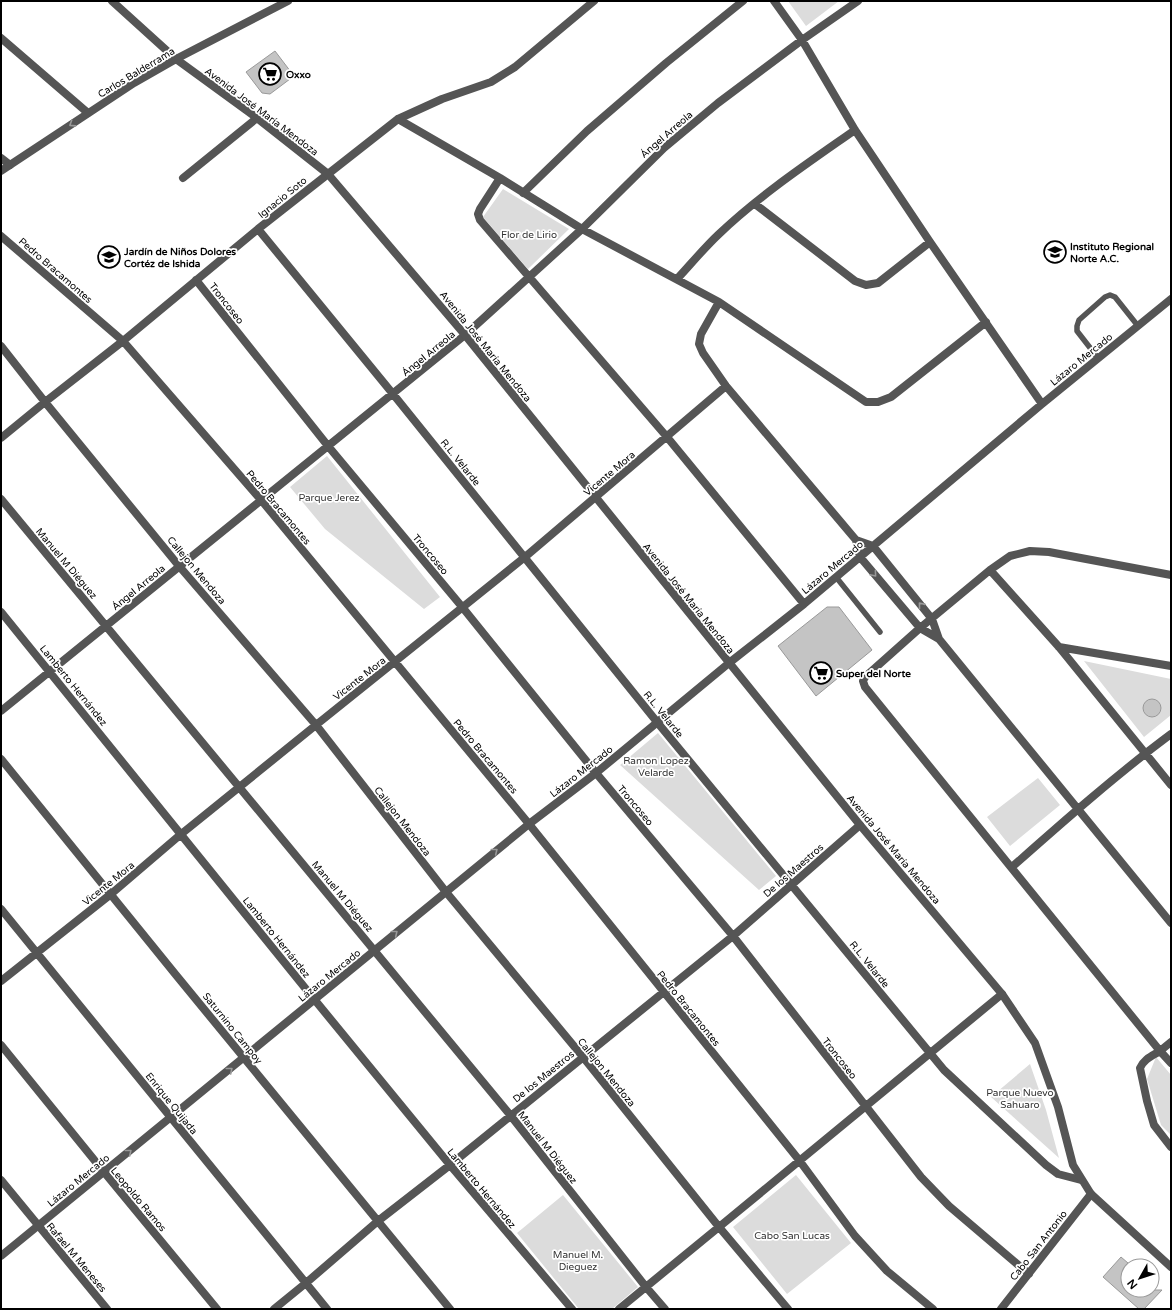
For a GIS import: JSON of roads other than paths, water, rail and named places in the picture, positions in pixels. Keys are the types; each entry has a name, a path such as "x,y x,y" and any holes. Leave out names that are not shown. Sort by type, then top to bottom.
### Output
{"street":[{"name":"Avenida José María Mendoza","path":"112,1 176,59 257,118 328,174 465,336 860,825 1002,994 1035,1043 1058,1107 1073,1165 1090,1194 1171,1267"},
{"name":"Carlos Balderrama","path":"1,171 134,83 176,59 288,1"},
{"name":"Ignacio Soto","path":"1,438 123,342 258,229 398,119 442,99 491,82 515,67 594,1"},
{"path":"523,193 587,131 666,63 743,1"},
{"path":"774,1 802,40 855,130 1042,404"},
{"name":"Ángel Arreola","path":"1,711 465,336 582,230 624,186 664,148 718,103 802,40 858,1"},
{"path":"1,38 88,114"},
{"path":"183,178 257,118"},
{"path":"398,119 500,178 582,230 678,279 719,302 866,402 878,402 891,397 986,322"},
{"path":"678,279 694,259 719,234 798,170 855,130"},
{"path":"1,158 10,165"},
{"path":"500,178 478,214 480,220 667,437 804,604"},
{"path":"755,204 855,281 866,285 878,283 930,242"},
{"name":"R.L. Velarde","path":"258,229 657,722 944,1070 1046,1165 1058,1174 1082,1180"},
{"name":"Pedro Bracamontes","path":"1,236 123,342 262,501 529,824 799,1160 855,1236 887,1271 933,1309"},
{"name":"Troncoseo","path":"196,280 328,446 463,608 596,773 733,936 921,1177 949,1206 1029,1274"},
{"name":"Lázaro Mercado","path":"1,1256 529,824 596,773 729,663 804,604 1042,404 1171,299"},
{"path":"719,302 701,334 699,344 703,353 726,386 856,540 860,557 920,628 939,639"},
{"name":"Callejon Mendoza","path":"1,346 179,566 316,725 446,892 583,1057 719,1228 788,1309"},
{"name":"Vicente Mora","path":"1,981 111,894 180,835 463,608 726,386"},
{"name":"Manuel M Diéguez","path":"1,499 511,1116 665,1309"},
{"path":"856,540 873,546 932,619 939,639 1171,922"},
{"path":"1171,574 1049,552 1030,551 1010,556 990,570 920,628 865,677 863,682 865,687 1171,1064"},
{"path":"990,570 1059,647 1171,785"},
{"name":"Lamberto Hernández","path":"1,612 314,999 450,1165 572,1309"},
{"path":"1059,647 1171,666"},
{"path":"1012,867 1078,809 1171,734"},
{"name":"Saturnino Campoy","path":"1,759 450,1309"},
{"name":"De los Maestros","path":"274,1309 378,1221 664,993 733,936 860,825"},
{"name":"Enrique Quijada","path":"1,909 327,1309"},
{"path":"619,1309 1002,994"},
{"path":"1171,1042 1145,1060 1140,1068 1147,1101 1154,1124 1171,1147"},
{"name":"Leopoldo Ramos","path":"1,1045 217,1309"},
{"name":"Rafael M Meneses","path":"1,1180 107,1309"},
{"name":"Cabo San Antonio","path":"1001,1309 1090,1194"}],"lane":[{"path":"1098,358 1076,326 1079,320 1105,297 1110,295 1115,297 1138,326"},
{"path":"836,577 880,632"}],"place":[{"name":"Oxxo","path":"270,74"},
{"name":"Instituto Regional Norte A.C.","path":"1055,252"},
{"name":"Jardín de Niños Dolores Cortéz de Ishida","path":"109,257"},
{"name":"Super del Norte","path":"821,673"}],"park label":[{"name":"Flor de Lirio","path":"529,234"},
{"name":"Parque Jerez","path":"329,497"},
{"name":"Ramon Lopez Velarde","path":"656,766"},
{"name":"Parque Nuevo Sahuaro","path":"1020,1098"},
{"name":"Cabo San Lucas","path":"792,1235"},
{"name":"Manuel M. Dieguez","path":"578,1260"}]}
